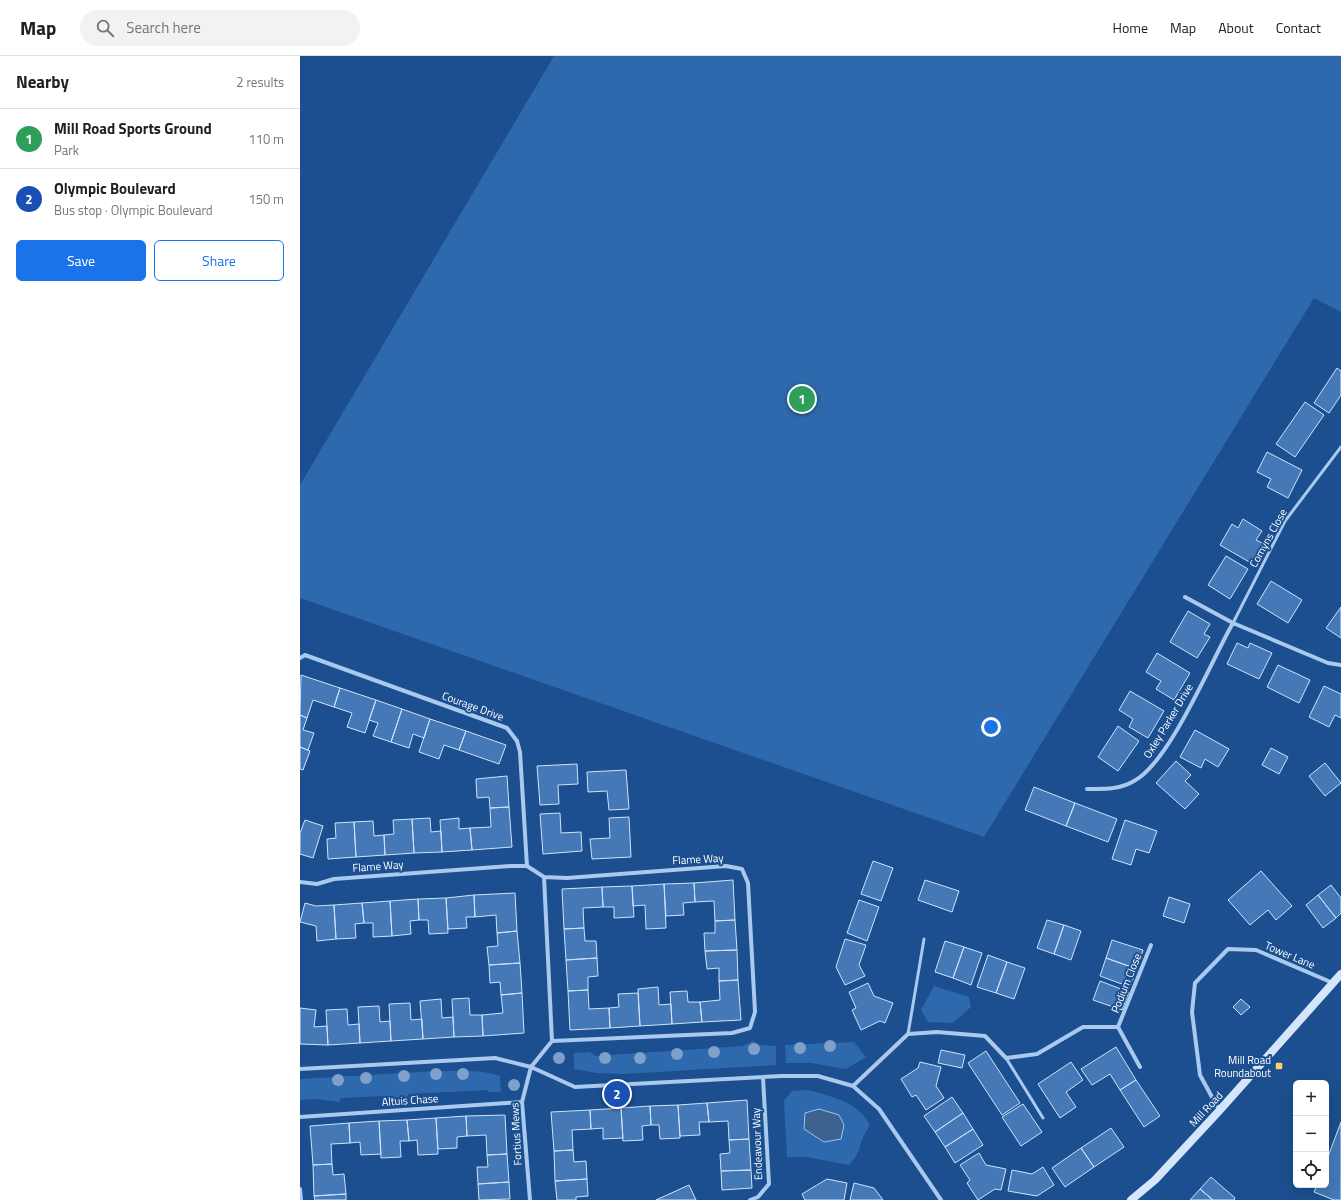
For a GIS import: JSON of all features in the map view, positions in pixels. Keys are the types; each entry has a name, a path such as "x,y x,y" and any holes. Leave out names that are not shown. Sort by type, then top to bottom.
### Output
{"street":[{"path":"1185,597 1233,622 1328,663 1341,665"},
{"name":"Oxley Parker Drive","path":"1087,789 1117,789 1135,781 1152,766 1189,708 1233,622"},
{"name":"Courage Drive","path":"300,658 306,655 507,728 517,740 520,752 527,866"},
{"path":"527,866 544,877 552,1040 531,1067"},
{"name":"Flame Way","path":"300,882 317,884 334,879 527,866"},
{"name":"Flame Way","path":"544,877 567,878 726,866 742,869 748,882 755,1012 750,1028 732,1033 552,1040"},
{"name":"Podium Close","path":"1118,1027 1151,945"},
{"name":"Tower Lane","path":"1219,1111 1200,1075 1192,1012 1195,982 1228,949 1256,950 1333,982"},
{"name":"Mill Road","path":"1131,1200 1155,1180 1219,1111 1341,974"},
{"name":"Podium Close","path":"1006,1058 1037,1054 1083,1027 1118,1027"},
{"name":"Podium Close","path":"1118,1027 1140,1067"},
{"path":"853,1086 908,1034 937,1032 985,1036 1006,1058"},
{"path":"300,1069 495,1058 531,1067 575,1088 818,1076 853,1086 879,1109 941,1200"},
{"name":"Fortius Mews","path":"530,1200 522,1102 531,1067"},
{"name":"Endeavour Way","path":"750,1200 758,1197 769,1184 763,1078"},
{"name":"Altuis Chase","path":"300,1117 522,1102"},
{"path":"300,1189 301,1200"}],"lane":[{"name":"Comyns Close","path":"1233,622 1285,521 1341,447"},
{"path":"908,1034 924,939"},
{"path":"1006,1058 1043,1118"}],"shaded area":[{"path":"554,56 1341,56 1341,312 1314,298 984,837 300,598 300,485"},
{"path":"934,986 969,997 971,1007 953,1023 928,1022 921,1010"},
{"path":"753,1041 759,1045 776,1046 776,1065 623,1074 597,1073 574,1069 574,1053 590,1052 595,1056 743,1046"},
{"path":"854,1042 866,1057 846,1069 811,1063 786,1063 785,1045"},
{"path":"437,1071 477,1071 500,1076 501,1092 489,1092 488,1090 409,1094 406,1098 386,1099 383,1096 341,1098 339,1102 317,1099 300,1100 300,1079"},
{"path":"808,1090 844,1101 859,1111 870,1126 866,1131 859,1151 849,1165 807,1157 787,1157 784,1101 792,1091"},
{"path":"819,1109 839,1115 844,1125 841,1139 824,1142 804,1129 805,1113"}],"building":[{"path":"1337,368 1341,371 1341,395 1329,413 1314,403"},
{"path":"1305,402 1324,415 1295,457 1276,444"},
{"path":"1267,452 1302,470 1288,498 1267,487 1271,479 1257,472"},
{"path":"1243,519 1262,531 1256,540 1262,543 1251,563 1220,545 1232,524 1238,528"},
{"path":"1226,556 1248,569 1230,599 1208,585"},
{"path":"1271,581 1302,600 1288,623 1257,604"},
{"path":"1341,607 1341,638 1326,628"},
{"path":"1188,611 1210,624 1204,634 1210,637 1197,658 1170,642"},
{"path":"1237,643 1248,648 1250,643 1272,653 1259,679 1227,664"},
{"path":"1157,653 1190,673 1174,700 1156,689 1161,681 1146,672"},
{"path":"1278,665 1310,680 1299,703 1267,687"},
{"path":"301,675 340,688 334,707 313,700 307,718 300,715"},
{"path":"1324,686 1341,694 1341,718 1335,715 1329,727 1309,717"},
{"path":"340,688 376,700 365,733 347,727 352,713 334,707"},
{"path":"1130,691 1164,711 1148,738 1129,727 1133,719 1119,710"},
{"path":"376,700 402,709 391,742 373,736 378,723 369,720"},
{"path":"402,709 430,719 424,738 413,734 409,748 391,742"},
{"path":"300,715 307,718 303,730 314,733 308,750 300,747"},
{"path":"430,719 466,731 459,750 444,745 439,759 419,752"},
{"path":"1118,726 1139,741 1118,771 1098,757"},
{"path":"1195,730 1229,749 1218,767 1205,759 1201,768 1180,757"},
{"path":"466,731 506,745 499,764 459,750"},
{"path":"300,747 310,751 303,770 300,769"},
{"path":"1271,748 1288,757 1279,774 1262,765"},
{"path":"1176,761 1191,775 1185,781 1199,794 1185,809 1156,783"},
{"path":"1325,763 1341,783 1325,796 1309,776"},
{"path":"577,764 578,784 558,785 559,804 540,805 537,766"},
{"path":"626,770 629,809 609,810 607,791 588,792 587,772"},
{"path":"507,776 509,807 490,808 489,797 477,798 476,779"},
{"path":"1034,787 1075,803 1066,826 1025,810"},
{"path":"1075,803 1117,819 1108,842 1066,826"},
{"path":"509,807 512,847 472,850 470,828 491,827 490,808"},
{"path":"560,813 561,833 581,832 582,851 543,854 540,814"},
{"path":"629,817 631,857 592,859 590,839 610,838 609,818"},
{"path":"430,818 431,832 441,831 442,852 414,853 412,819"},
{"path":"459,818 459,829 470,828 472,850 442,852 440,820"},
{"path":"412,819 414,853 385,855 384,835 394,834 393,820"},
{"path":"305,820 323,826 313,858 300,854 300,833"},
{"path":"1125,820 1157,831 1149,853 1136,849 1131,865 1112,859"},
{"path":"373,821 374,836 384,835 385,855 356,857 354,822"},
{"path":"354,822 356,857 328,859 327,839 336,838 335,823"},
{"path":"873,861 893,868 881,901 861,894"},
{"path":"1261,871 1292,906 1276,920 1268,910 1250,925 1228,900"},
{"path":"733,880 735,920 715,921 714,901 695,902 694,883"},
{"path":"925,880 959,891 952,912 918,900"},
{"path":"694,883 695,902 683,903 684,915 666,916 664,884"},
{"path":"664,884 666,928 646,929 645,905 633,906 632,886"},
{"path":"1331,885 1341,898 1341,913 1336,918 1318,895"},
{"path":"632,886 634,917 614,918 614,907 603,907 602,887"},
{"path":"602,887 603,907 583,908 584,928 564,929 562,889"},
{"path":"515,893 517,931 497,933 496,915 475,917 474,895"},
{"path":"474,895 475,917 466,917 467,928 448,929 446,898"},
{"path":"1318,895 1336,918 1323,928 1306,905"},
{"path":"1169,897 1190,904 1184,923 1163,916"},
{"path":"446,898 448,933 429,934 428,920 419,920 418,899"},
{"path":"418,899 419,920 410,921 411,934 392,936 390,901"},
{"path":"859,900 879,907 867,941 847,933"},
{"path":"390,901 392,936 373,937 373,923 364,923 362,903"},
{"path":"305,903 316,906 334,905 336,939 317,941 316,926 300,922"},
{"path":"362,903 364,923 355,924 356,938 336,939 334,905"},
{"path":"735,920 737,950 705,951 704,933 715,933 715,921"},
{"path":"1047,920 1064,925 1054,954 1037,948"},
{"path":"1064,925 1081,931 1071,960 1054,954"},
{"path":"584,928 585,941 596,941 597,958 566,960 564,929"},
{"path":"517,931 520,963 489,965 487,947 498,946 497,933"},
{"path":"845,939 866,945 859,965 865,976 845,985 836,967"},
{"path":"1112,940 1143,950 1137,969 1106,958"},
{"path":"945,941 964,947 953,978 935,972"},
{"path":"964,947 982,953 971,985 953,978"},
{"path":"737,950 738,980 719,981 719,968 707,969 705,951"},
{"path":"988,955 1007,962 996,993 977,987"},
{"path":"597,958 598,976 588,977 588,990 568,991 566,960"},
{"path":"1106,958 1137,969 1130,987 1100,976"},
{"path":"1007,962 1025,968 1014,999 996,993"},
{"path":"520,963 522,993 501,995 500,982 490,983 489,965"},
{"path":"738,980 741,1020 702,1022 700,1002 720,1000 719,981"},
{"path":"1100,981 1129,992 1122,1010 1093,1000"},
{"path":"868,983 874,996 893,1003 885,1023 880,1021 861,1030 852,1010 856,1008 849,992"},
{"path":"658,987 659,1005 671,1004 672,1024 640,1026 638,989"},
{"path":"588,990 589,1009 609,1008 610,1028 570,1030 568,991"},
{"path":"687,991 688,1002 700,1002 702,1022 672,1024 670,992"},
{"path":"522,993 524,1033 483,1036 482,1015 503,1013 501,995"},
{"path":"638,993 640,1026 610,1028 609,1008 619,1007 618,994"},
{"path":"469,998 470,1015 482,1015 483,1036 454,1037 452,999"},
{"path":"441,999 442,1018 453,1017 454,1037 423,1039 420,1001"},
{"path":"1241,999 1250,1007 1241,1015 1233,1007"},
{"path":"410,1003 411,1020 422,1019 423,1039 391,1041 389,1004"},
{"path":"379,1006 380,1022 390,1021 391,1041 360,1043 358,1007"},
{"path":"300,1008 316,1010 314,1027 327,1026 328,1045 300,1044"},
{"path":"347,1009 348,1025 359,1024 360,1043 328,1045 326,1010"},
{"path":"1116,1047 1136,1080 1120,1090 1110,1074 1092,1085 1081,1069"},
{"path":"941,1050 965,1055 962,1068 938,1063"},
{"path":"986,1051 1020,1103 1002,1115 968,1063"},
{"path":"920,1062 941,1067 936,1086 944,1098 926,1110 916,1095 912,1097 901,1079 918,1068"},
{"path":"1071,1062 1083,1080 1066,1092 1076,1107 1060,1118 1038,1084"},
{"path":"1136,1080 1160,1116 1144,1127 1120,1090"},
{"path":"952,1097 963,1113 935,1132 924,1116"},
{"path":"747,1100 749,1139 729,1140 728,1121 709,1122 707,1103"},
{"path":"707,1103 709,1122 699,1122 700,1135 680,1136 678,1105"},
{"path":"1023,1104 1042,1132 1021,1146 1002,1117"},
{"path":"678,1105 680,1138 660,1139 659,1125 651,1125 650,1106"},
{"path":"650,1106 651,1125 642,1126 643,1140 623,1141 621,1108"},
{"path":"621,1108 623,1138 603,1139 603,1128 591,1129 590,1110"},
{"path":"590,1110 591,1129 572,1130 573,1150 554,1151 551,1112"},
{"path":"963,1113 973,1129 945,1147 935,1132"},
{"path":"505,1115 507,1154 487,1155 486,1135 467,1136 466,1116"},
{"path":"466,1116 467,1136 457,1137 457,1148 438,1149 436,1118"},
{"path":"436,1118 438,1154 418,1155 417,1140 409,1141 407,1120"},
{"path":"407,1120 409,1141 400,1141 401,1157 381,1158 379,1121"},
{"path":"379,1121 381,1154 361,1155 360,1142 350,1143 349,1123"},
{"path":"1341,1122 1341,1200 1334,1200 1314,1192 1316,1188 1329,1188 1329,1154"},
{"path":"349,1123 350,1143 331,1144 332,1164 313,1165 310,1126"},
{"path":"1111,1128 1124,1147 1094,1167 1081,1148"},
{"path":"973,1129 983,1145 955,1163 945,1147"},
{"path":"749,1139 751,1170 721,1171 720,1154 730,1153 729,1140"},
{"path":"1081,1148 1094,1167 1065,1187 1052,1168"},
{"path":"573,1150 574,1162 586,1161 587,1179 555,1181 554,1151"},
{"path":"979,1153 986,1165 1006,1169 1001,1190 995,1189 978,1200 967,1183 970,1180 960,1165"},
{"path":"507,1154 509,1182 478,1184 477,1167 488,1167 487,1155"},
{"path":"332,1164 333,1175 344,1174 346,1194 314,1196 313,1165"},
{"path":"1043,1167 1054,1185 1037,1196 1008,1191 1012,1170 1032,1174"},
{"path":"751,1170 752,1188 722,1190 721,1171"},
{"path":"1211,1177 1235,1198 1234,1200 1213,1200 1200,1189"},
{"path":"587,1179 588,1196 576,1197 576,1200 557,1200 555,1181"},
{"path":"827,1179 847,1183 844,1200 805,1200 802,1194"},
{"path":"509,1182 510,1199 479,1200 478,1184"},
{"path":"854,1183 874,1188 883,1200 850,1200"},
{"path":"689,1185 696,1200 656,1200"},
{"path":"1200,1189 1213,1200 1190,1200"},
{"path":"346,1194 346,1200 315,1200 314,1196"}],"place":[{"name":"Mill Road Sports Ground","path":"802,399"},
{"name":"Mill Road Roundabout","path":"1279,1066"},
{"name":"Olympic Boulevard","path":"617,1094"}]}
